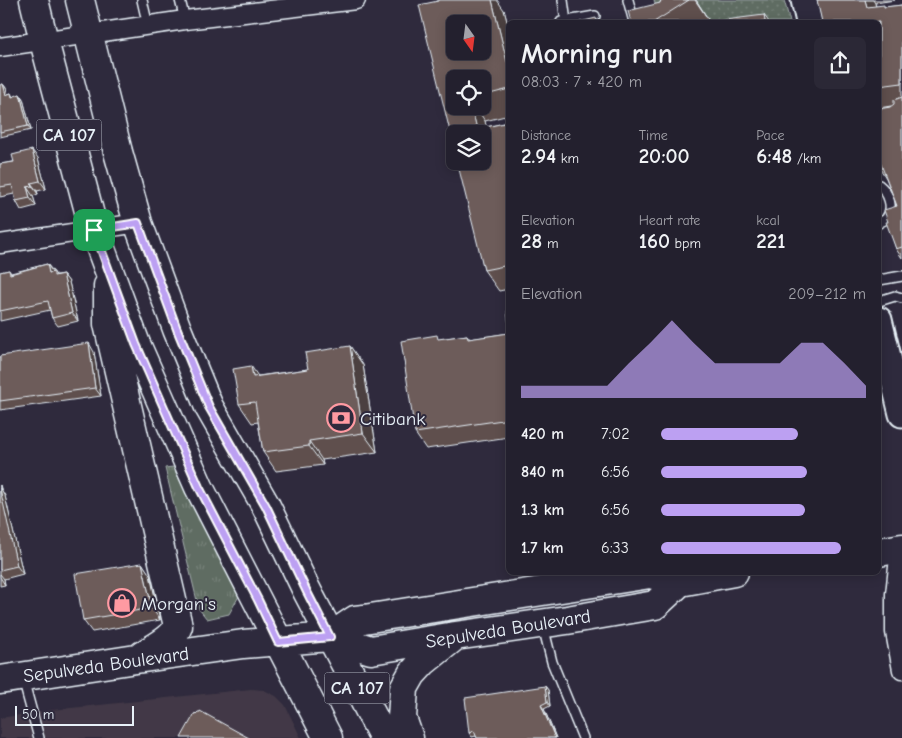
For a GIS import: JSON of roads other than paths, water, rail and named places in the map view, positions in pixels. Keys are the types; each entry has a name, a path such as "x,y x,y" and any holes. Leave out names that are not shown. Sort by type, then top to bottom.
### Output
{"main road":[{"name":"CA 107","path":"34,0 94,230 136,344 199,487 328,738"},
{"name":"CA 107","path":"80,0 138,223 177,329 209,407 266,506 307,592 384,738"},
{"path":"109,270 108,324 178,626 176,632 169,638 136,659"},
{"name":"Sepulveda Boulevard","path":"330,637 355,620 644,575"},
{"name":"Sepulveda Boulevard","path":"654,575 680,582 718,575"},
{"name":"Sepulveda Boulevard","path":"11,678 242,644 330,637 371,650 542,624 655,604 680,582"},
{"path":"409,738 402,718 404,688 422,662 455,636"}],"street":[{"path":"0,48 185,20 356,0"},
{"path":"804,0 809,20"},
{"path":"0,244 138,223"},
{"path":"881,326 897,375 902,414"},
{"path":"896,547 895,632 902,670"}],"lane":[{"path":"142,0 148,26"},
{"path":"180,0 185,20"},
{"path":"563,0 563,20"},
{"path":"628,0 633,20"},
{"path":"574,20 595,16"},
{"path":"881,186 885,190 890,202 886,219 881,222"},
{"path":"881,280 902,276"},
{"path":"881,300 895,296 902,298"},
{"path":"542,624 552,662 583,738"},
{"path":"11,678 39,738"}],"place":[{"name":"Citibank","path":"341,418"},
{"name":"Morgan's","path":"122,603"}]}
